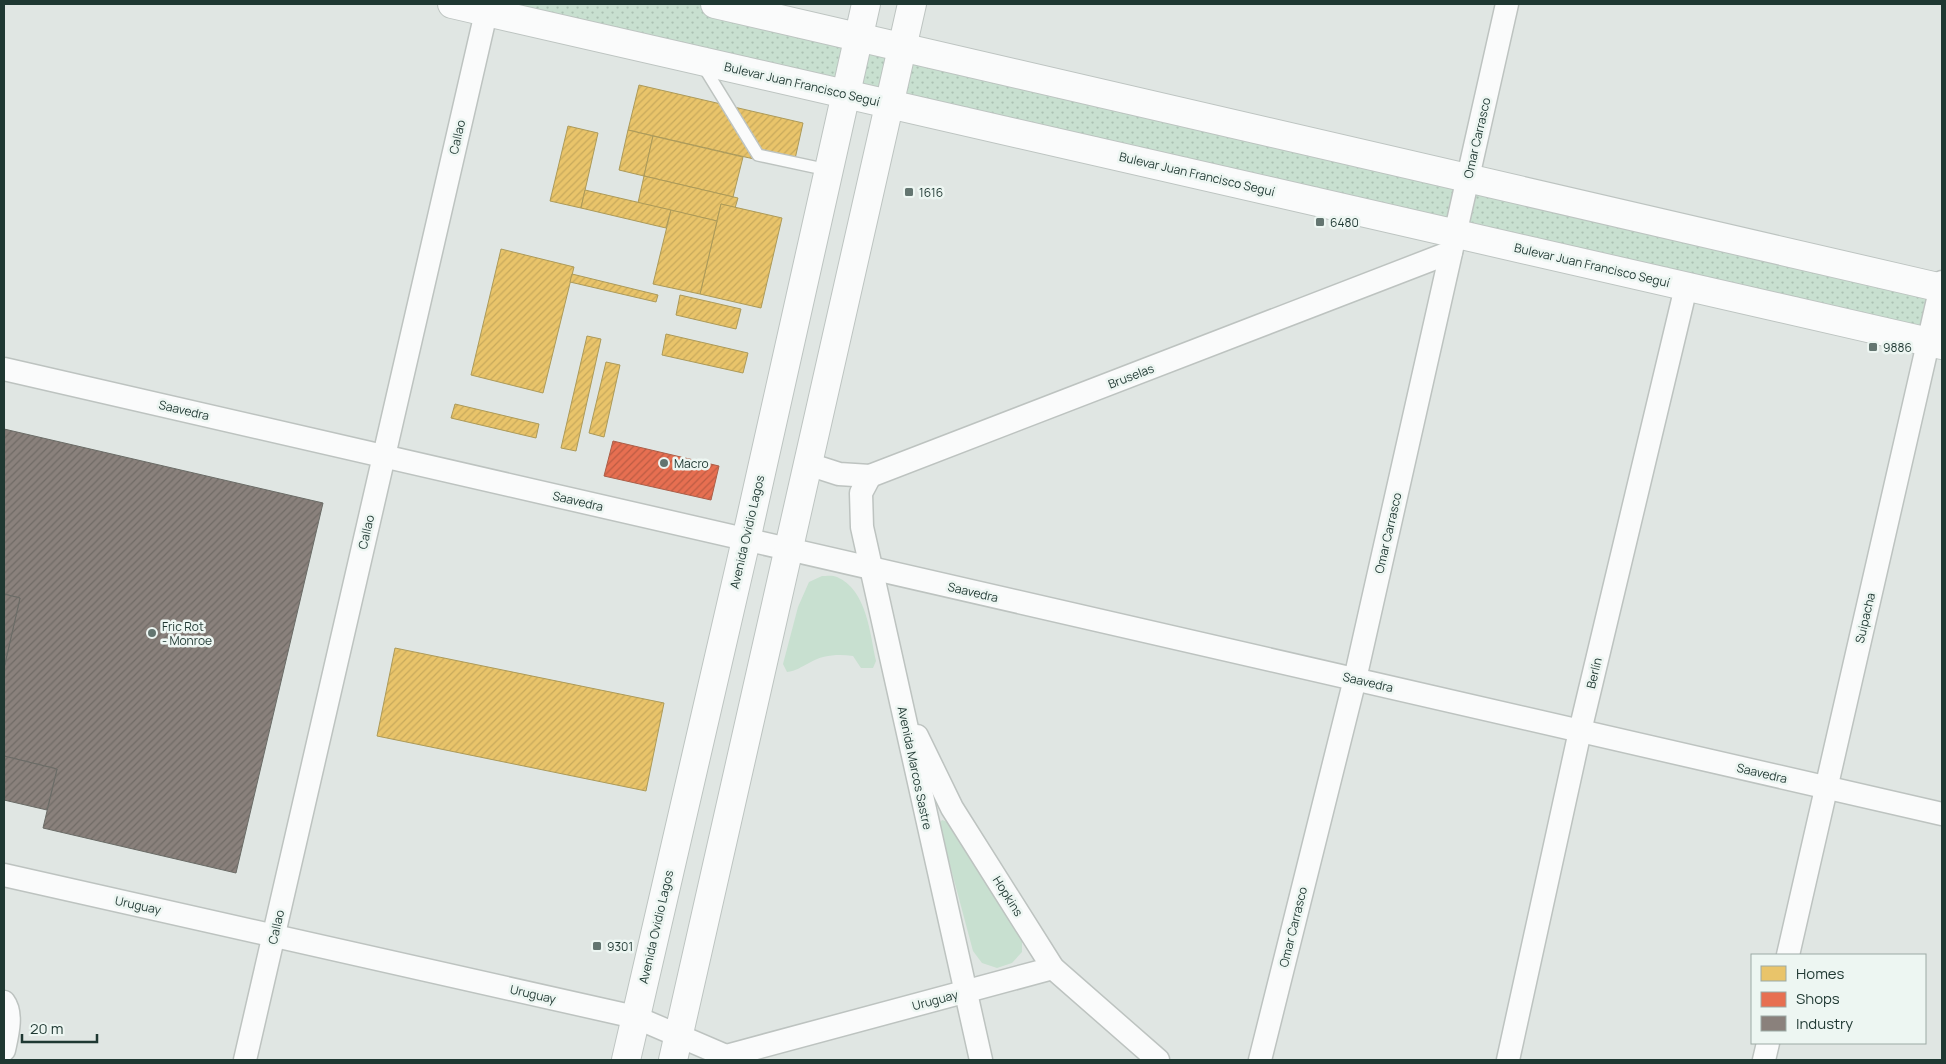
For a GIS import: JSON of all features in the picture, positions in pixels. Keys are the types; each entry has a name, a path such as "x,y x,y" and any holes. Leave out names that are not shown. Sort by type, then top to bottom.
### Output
{"main road":[{"name":"Bulevar Juan Francisco Seguí","path":"452,4 487,8 889,104 1454,243 1686,286 1935,344"},
{"path":"715,4 1942,285"},
{"name":"Avenida Ovidio Lagos","path":"626,1060 746,540 866,4"},
{"path":"676,1048 912,4"}],"street":[{"name":"Omar Carrasco","path":"1260,1060 1355,679 1507,4"},
{"name":"Callao","path":"245,1060 487,8"},
{"name":"Bruselas","path":"808,464 839,474 870,476 1454,243"},
{"name":"Suipacha","path":"1788,954 1935,344 1942,285"},
{"name":"Berlín","path":"1508,1060 1580,731 1686,286"},
{"name":"Saavedra","path":"4,369 1942,814"},
{"name":"Avenida Marcos Sastre","path":"870,476 861,494 862,527 964,992 981,1060"},
{"name":"Hopkins","path":"900,700 952,808 1053,968 1158,1060"},
{"name":"Uruguay","path":"4,876 635,1017 676,1048 726,1056 1053,968"},
{"path":"4,1002 7,1006 9,1018 4,1050"},
{"path":"1764,1060 1768,1044"}],"lane":[{"path":"699,60 758,155 829,170"}],"green space":[{"path":"452,4 715,4 1942,288 1942,345"},
{"path":"822,576 835,576 847,583 861,602 866,614 876,661 873,668 861,668 853,656 836,655 814,660 796,670 787,672 783,664 798,607 809,582"},
{"path":"942,820 948,822 1022,941 1022,952 1012,963 997,968 982,963 973,951 939,824"}],"building: Homes":[{"path":"639,85 803,123 793,168 628,130"},
{"path":"568,126 598,133 581,208 550,201"},
{"path":"628,130 653,136 644,176 619,170"},
{"path":"653,136 743,157 733,197 644,176"},
{"path":"644,176 738,198 735,208 721,204 717,221 638,203"},
{"path":"585,190 671,210 666,228 581,208"},
{"path":"721,204 782,218 761,308 700,294"},
{"path":"671,210 717,221 700,294 653,284"},
{"path":"501,249 574,267 543,393 471,375"},
{"path":"572,274 658,295 656,302 570,282"},
{"path":"680,295 741,309 736,329 676,315"},
{"path":"666,334 748,353 743,373 662,355"},
{"path":"587,336 601,339 576,451 561,448"},
{"path":"606,362 620,365 604,437 589,433"},
{"path":"455,404 539,424 536,438 451,418"},
{"path":"395,648 664,703 646,791 377,736"}],"building: Shops":[{"path":"613,441 719,466 711,500 604,476"}],"building: Industry":[{"name":"Fric Rot - Monroe","path":"4,429 323,503 236,873 43,828 57,769 4,756 4,668 20,598 4,594"},
{"path":"4,594 20,598 4,668"},
{"path":"4,756 57,769 47,810 4,800"}],"place":[{"name":"1616","path":"909,192"},
{"name":"6480","path":"1320,222"},
{"name":"9886","path":"1873,347"},
{"name":"Macro","path":"664,463"},
{"name":"Fric Rot - Monroe","path":"152,633"},
{"name":"9301","path":"597,946"}]}
